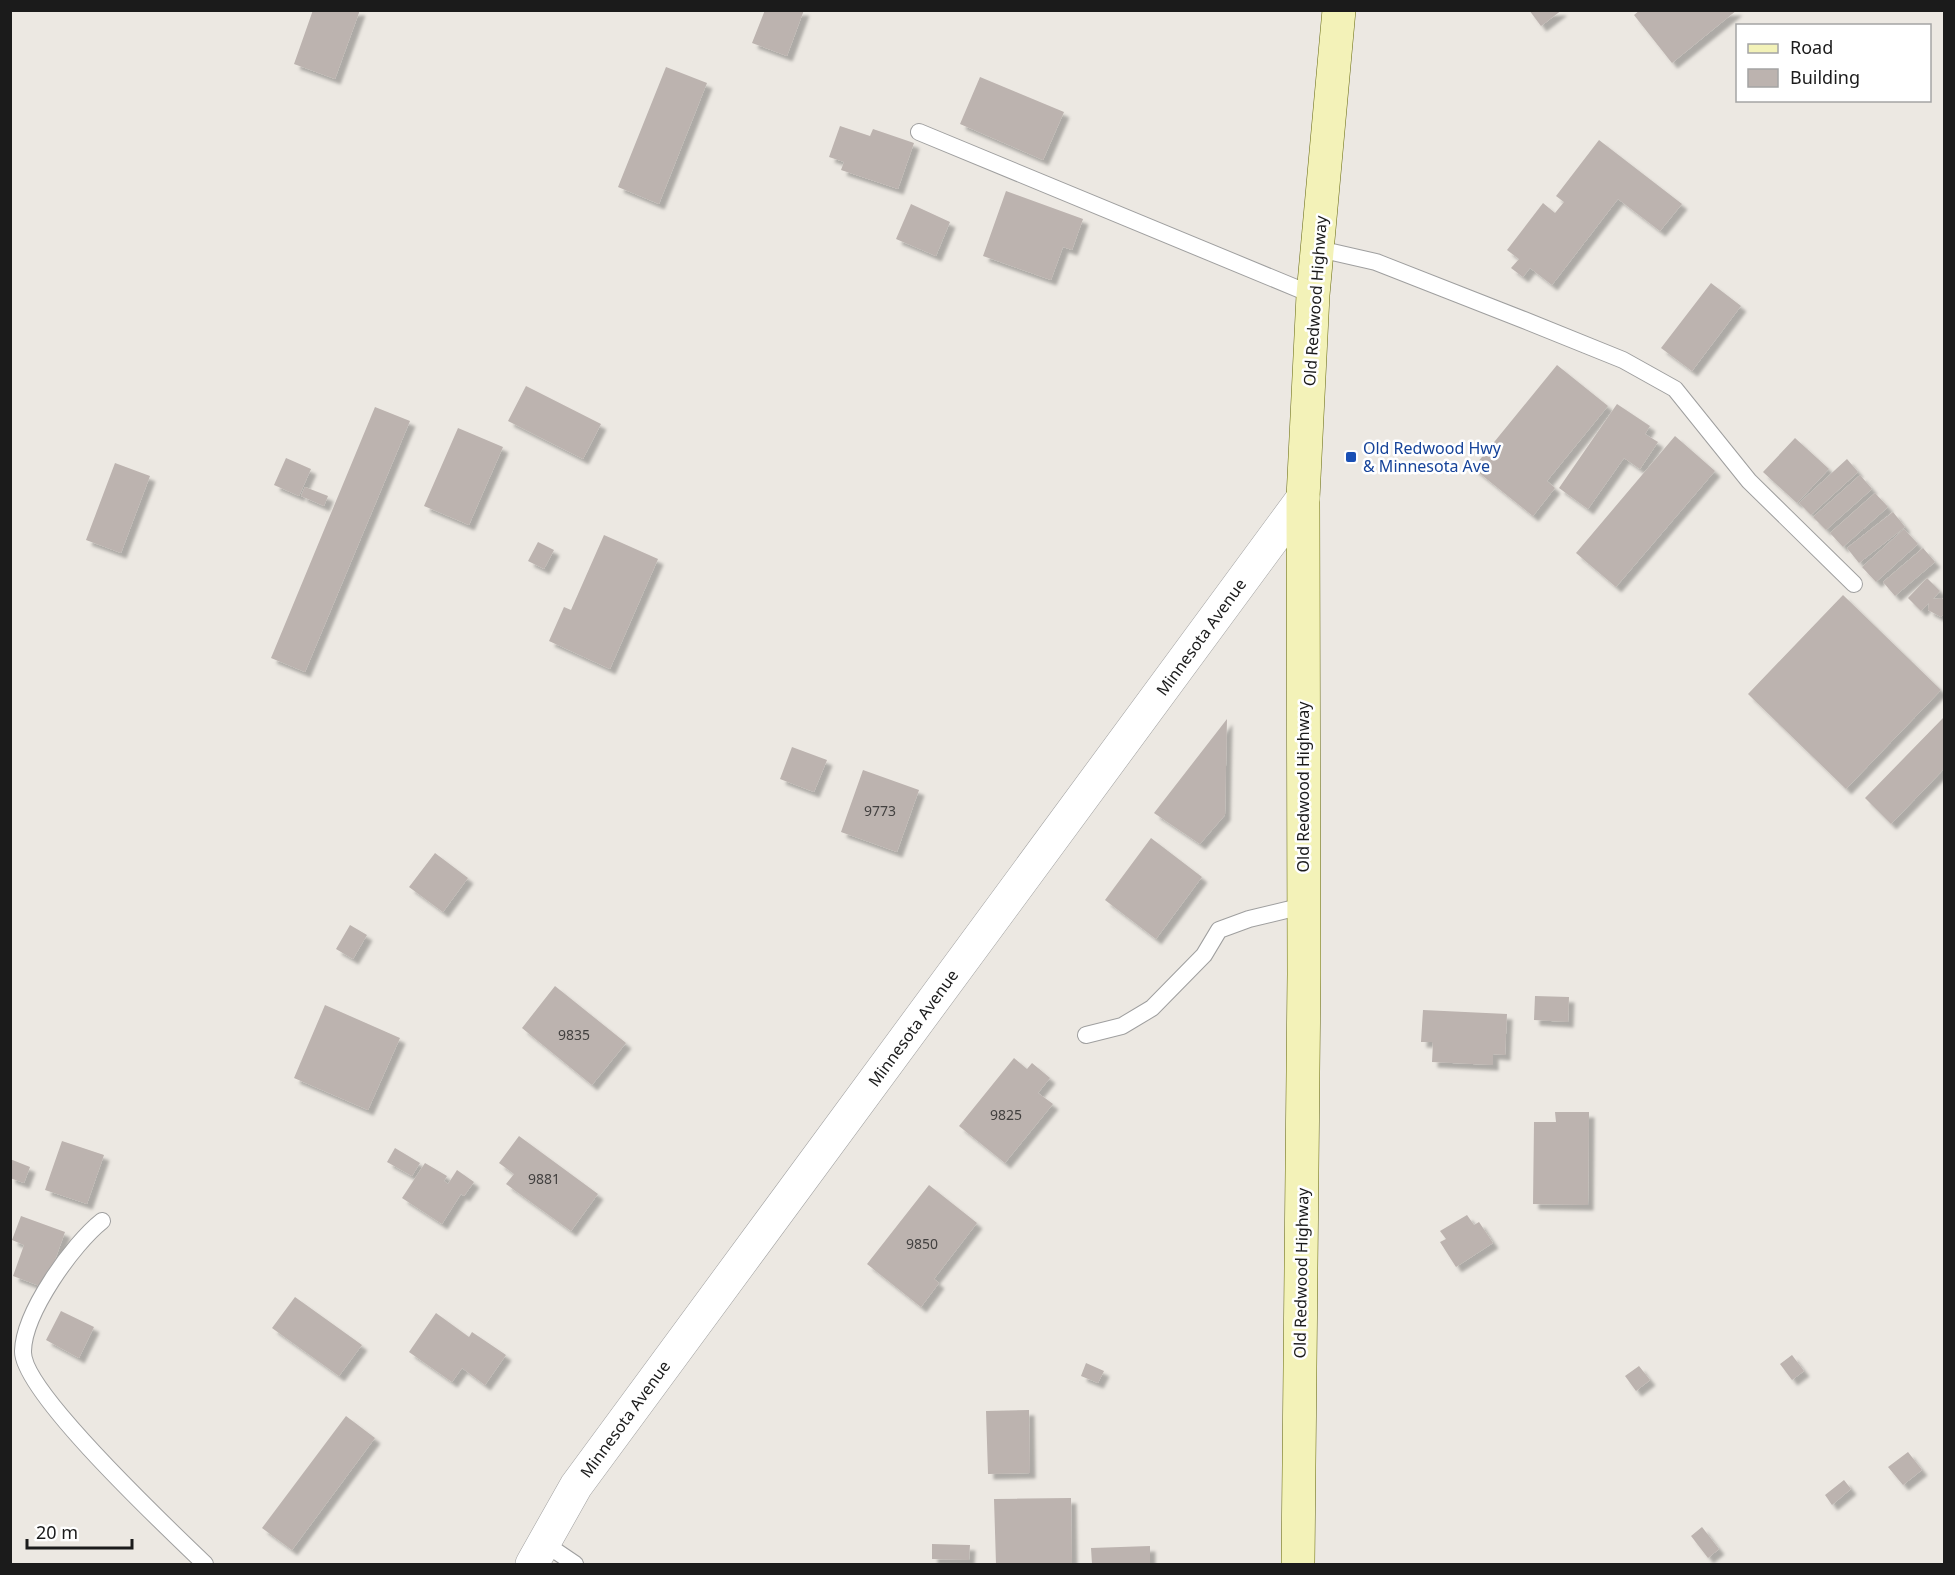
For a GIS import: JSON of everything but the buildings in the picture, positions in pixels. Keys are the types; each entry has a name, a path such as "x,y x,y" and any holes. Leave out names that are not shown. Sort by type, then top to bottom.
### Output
{"main road":[{"name":"Old Redwood Highway","path":"1298,1564 1304,498 1313,295 1339,10"}],"street":[{"name":"Minnesota Avenue","path":"538,1554 576,1486 1304,498"}],"lane":[{"path":"919,132 1313,295"},
{"path":"1319,249 1376,262 1623,360 1676,389 1749,481 1854,584"},
{"path":"1086,1035 1122,1026 1152,1008 1204,955 1219,930 1249,919 1303,906"},
{"path":"102,1221 88,1232 70,1256 31,1318 22,1352 28,1372 84,1444 205,1564"},
{"path":"538,1554 575,1564"}],"place":[{"name":"Old Redwood Hwy & Minnesota Ave","path":"1351,457"}]}
